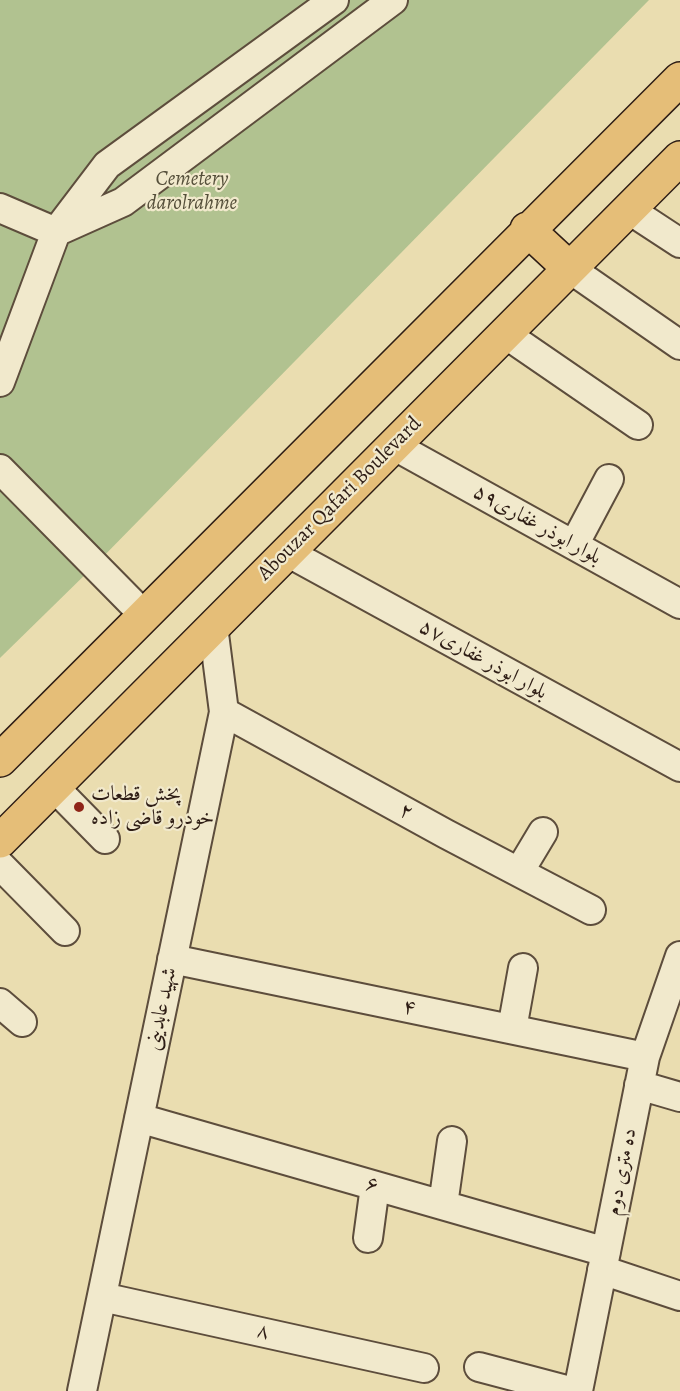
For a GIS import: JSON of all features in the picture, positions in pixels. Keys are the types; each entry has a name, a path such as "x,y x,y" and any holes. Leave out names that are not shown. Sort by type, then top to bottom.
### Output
{"main road":[{"path":"0,760 527,229 680,79"},
{"name":"Abouzar Qafari Boulevard","path":"0,841 680,158"},
{"path":"527,229 569,268"}],"street":[{"path":"0,382 56,232 107,165 334,0"},
{"path":"0,208 56,232 123,202 393,0"},
{"path":"628,209 680,243"},
{"path":"569,268 680,345"},
{"path":"504,333 638,425"},
{"name":"بلوار ابوذر غفاری۵۹","path":"393,445 574,545 678,599"},
{"path":"0,469 144,615"},
{"path":"574,545 609,479"},
{"name":"بلوار ابوذر غفاری۵۷","path":"286,552 680,767"},
{"name":"شهید عابدینی","path":"82,1391 224,712 213,627"},
{"name":"۲","path":"224,712 591,910"},
{"path":"54,787 105,839"},
{"path":"519,872 543,832"},
{"path":"0,865 65,931"},
{"name":"ده متری دوم","path":"578,1391 645,1057 680,956"},
{"name":"۴","path":"172,959 645,1057"},
{"path":"512,1029 523,968"},
{"path":"0,1003 22,1022"},
{"path":"639,1085 680,1097"},
{"name":"۶","path":"139,1118 443,1205 604,1261 680,1296"},
{"path":"443,1205 452,1141"},
{"path":"368,1238 375,1186"},
{"name":"۸","path":"102,1297 424,1368"},
{"path":"479,1367 570,1391"}],"green space":[{"name":"Cemetery darolrahme","path":"0,0 649,0 95,565 0,658"}],"place":[{"name":"پخش قطعات خودرو قاضی زاده","path":"79,807"}]}
